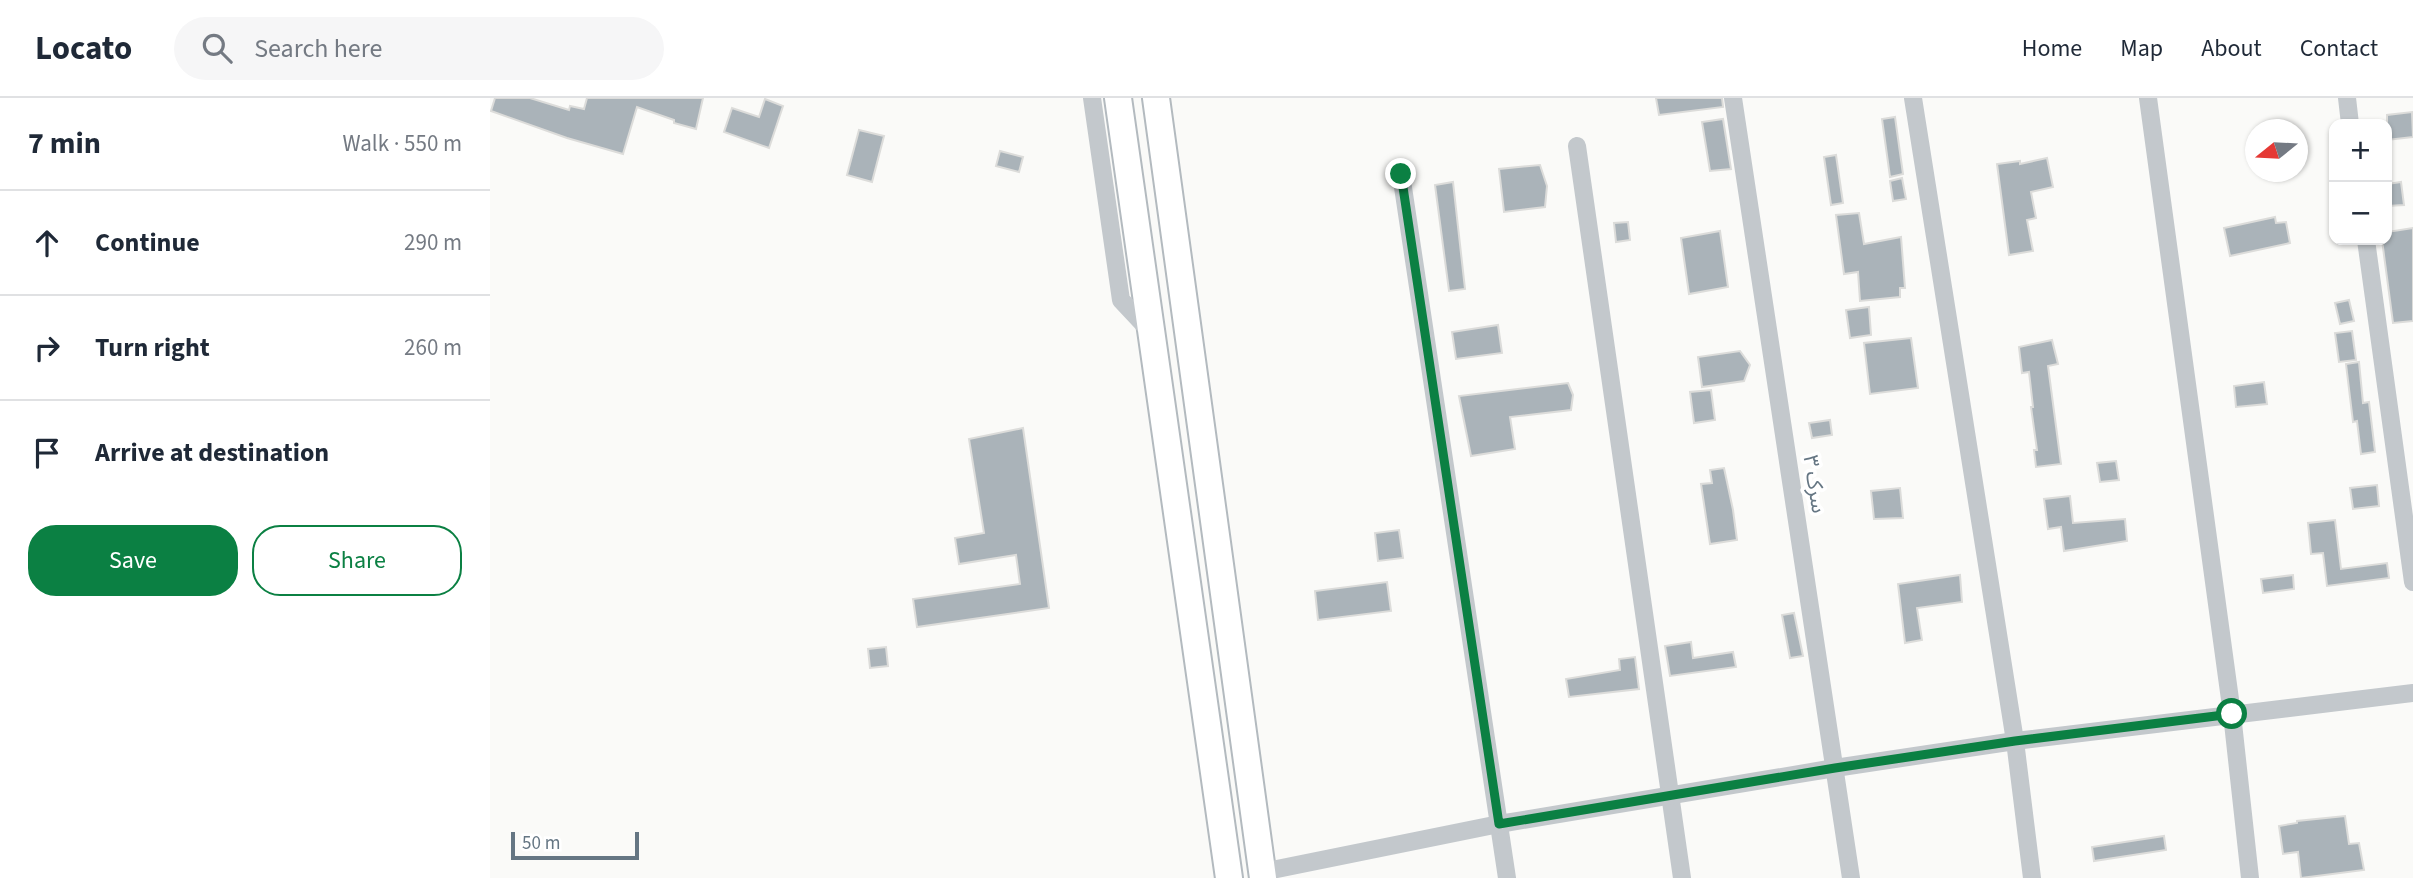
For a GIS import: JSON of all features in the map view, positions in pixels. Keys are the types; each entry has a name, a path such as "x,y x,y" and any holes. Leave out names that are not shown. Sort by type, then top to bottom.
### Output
{"main road":[{"path":"1118,98 1229,878"},
{"path":"1156,98 1263,875"},
{"path":"1143,279 1181,275"}],"street":[{"path":"1092,98 1121,300 1150,331"},
{"name":"سرک ۳","path":"1733,98 1851,878"},
{"path":"1913,98 2015,741 2032,878"},
{"path":"2148,98 2232,714 2250,878"},
{"path":"2347,98 2349,119"},
{"path":"1577,146 1682,878"},
{"path":"1401,174 1507,878"},
{"path":"2367,245 2413,582"},
{"path":"1263,875 1499,824 1835,768 2015,741 2413,692"}],"building":[{"path":"495,98 530,98 569,110 570,106 584,109 587,98 703,98 696,129 637,107 623,154 567,138 491,111"},
{"path":"1656,98 1722,98 1723,107 1659,115"},
{"path":"765,99 783,106 769,148 724,132 732,108 759,117"},
{"path":"2412,112 2413,137 2392,139 2392,119 2387,119 2387,115"},
{"path":"1895,117 1903,174 1890,177 1882,119"},
{"path":"1723,119 1731,169 1710,171 1702,122"},
{"path":"859,130 884,136 872,182 847,175"},
{"path":"1000,151 1023,157 1019,172 996,166"},
{"path":"1836,155 1843,203 1831,205 1824,157"},
{"path":"2047,158 2053,187 2031,192 2036,218 2027,220 2033,251 2009,255 1997,164 2020,161 2020,164"},
{"path":"1540,165 1547,186 1545,207 1504,212 1499,169"},
{"path":"1902,178 1906,199 1893,201 1890,181"},
{"path":"1453,182 1465,289 1449,291 1435,185"},
{"path":"2401,182 2404,205 2392,206 2392,183"},
{"path":"1859,213 1864,244 1901,237 1905,288 1900,288 1900,297 1860,301 1858,272 1844,274 1836,215"},
{"path":"2275,217 2276,223 2286,222 2290,243 2230,256 2224,228"},
{"path":"1628,222 1630,240 1616,242 1614,223"},
{"path":"2413,228 2413,321 2393,323 2383,245 2392,245 2392,231"},
{"path":"1720,231 1728,287 1689,294 1681,238"},
{"path":"2349,300 2354,321 2340,324 2335,303"},
{"path":"1869,307 1871,335 1850,338 1846,310"},
{"path":"1498,325 1502,353 1456,359 1452,332"},
{"path":"2352,331 2356,360 2339,362 2335,333"},
{"path":"1911,338 1918,388 1870,394 1864,343"},
{"path":"2052,340 2058,364 2048,366 2061,464 2036,467 2034,450 2037,450 2029,372 2022,373 2019,347"},
{"path":"1740,351 1750,365 1744,381 1702,387 1698,357"},
{"path":"2359,362 2363,403 2369,402 2375,452 2361,454 2357,421 2353,422 2346,364"},
{"path":"2264,382 2267,404 2236,407 2234,386"},
{"path":"1568,383 1573,395 1571,410 1510,417 1515,449 1471,456 1459,396"},
{"path":"1711,390 1715,420 1694,423 1690,392"},
{"path":"1830,420 1832,435 1812,438 1809,423"},
{"path":"1023,428 1049,608 917,627 913,599 1020,584 1016,555 959,564 955,538 984,533 969,439"},
{"path":"2116,461 2119,480 2100,482 2097,463"},
{"path":"1724,468 1737,540 1710,544 1701,484 1712,483 1710,470"},
{"path":"2377,485 2379,506 2353,509 2350,488"},
{"path":"1900,488 1903,518 1874,519 1871,491"},
{"path":"2070,496 2073,523 2125,519 2127,541 2064,551 2061,527 2048,529 2044,499"},
{"path":"2335,520 2341,569 2387,563 2389,578 2327,586 2323,553 2311,554 2308,523"},
{"path":"1399,530 1403,558 1378,561 1375,533"},
{"path":"1960,575 1962,602 1917,608 1922,640 1905,643 1898,584"},
{"path":"2293,575 2294,589 2263,593 2261,579"},
{"path":"1387,582 1391,611 1318,620 1315,591"},
{"path":"1794,613 1803,656 1790,658 1782,615"},
{"path":"1691,642 1693,658 1733,652 1736,667 1670,676 1665,646"},
{"path":"886,647 888,666 870,668 868,649"},
{"path":"1635,657 1639,689 1569,697 1566,679 1620,670 1619,659"},
{"path":"2345,816 2349,844 2359,843 2364,870 2301,878 2298,852 2283,854 2279,826 2297,821"},
{"path":"2164,836 2166,850 2094,861 2092,847"}],"route":[{"path":"1401,174 1499,824 1835,768 2015,741 2232,714"}]}
